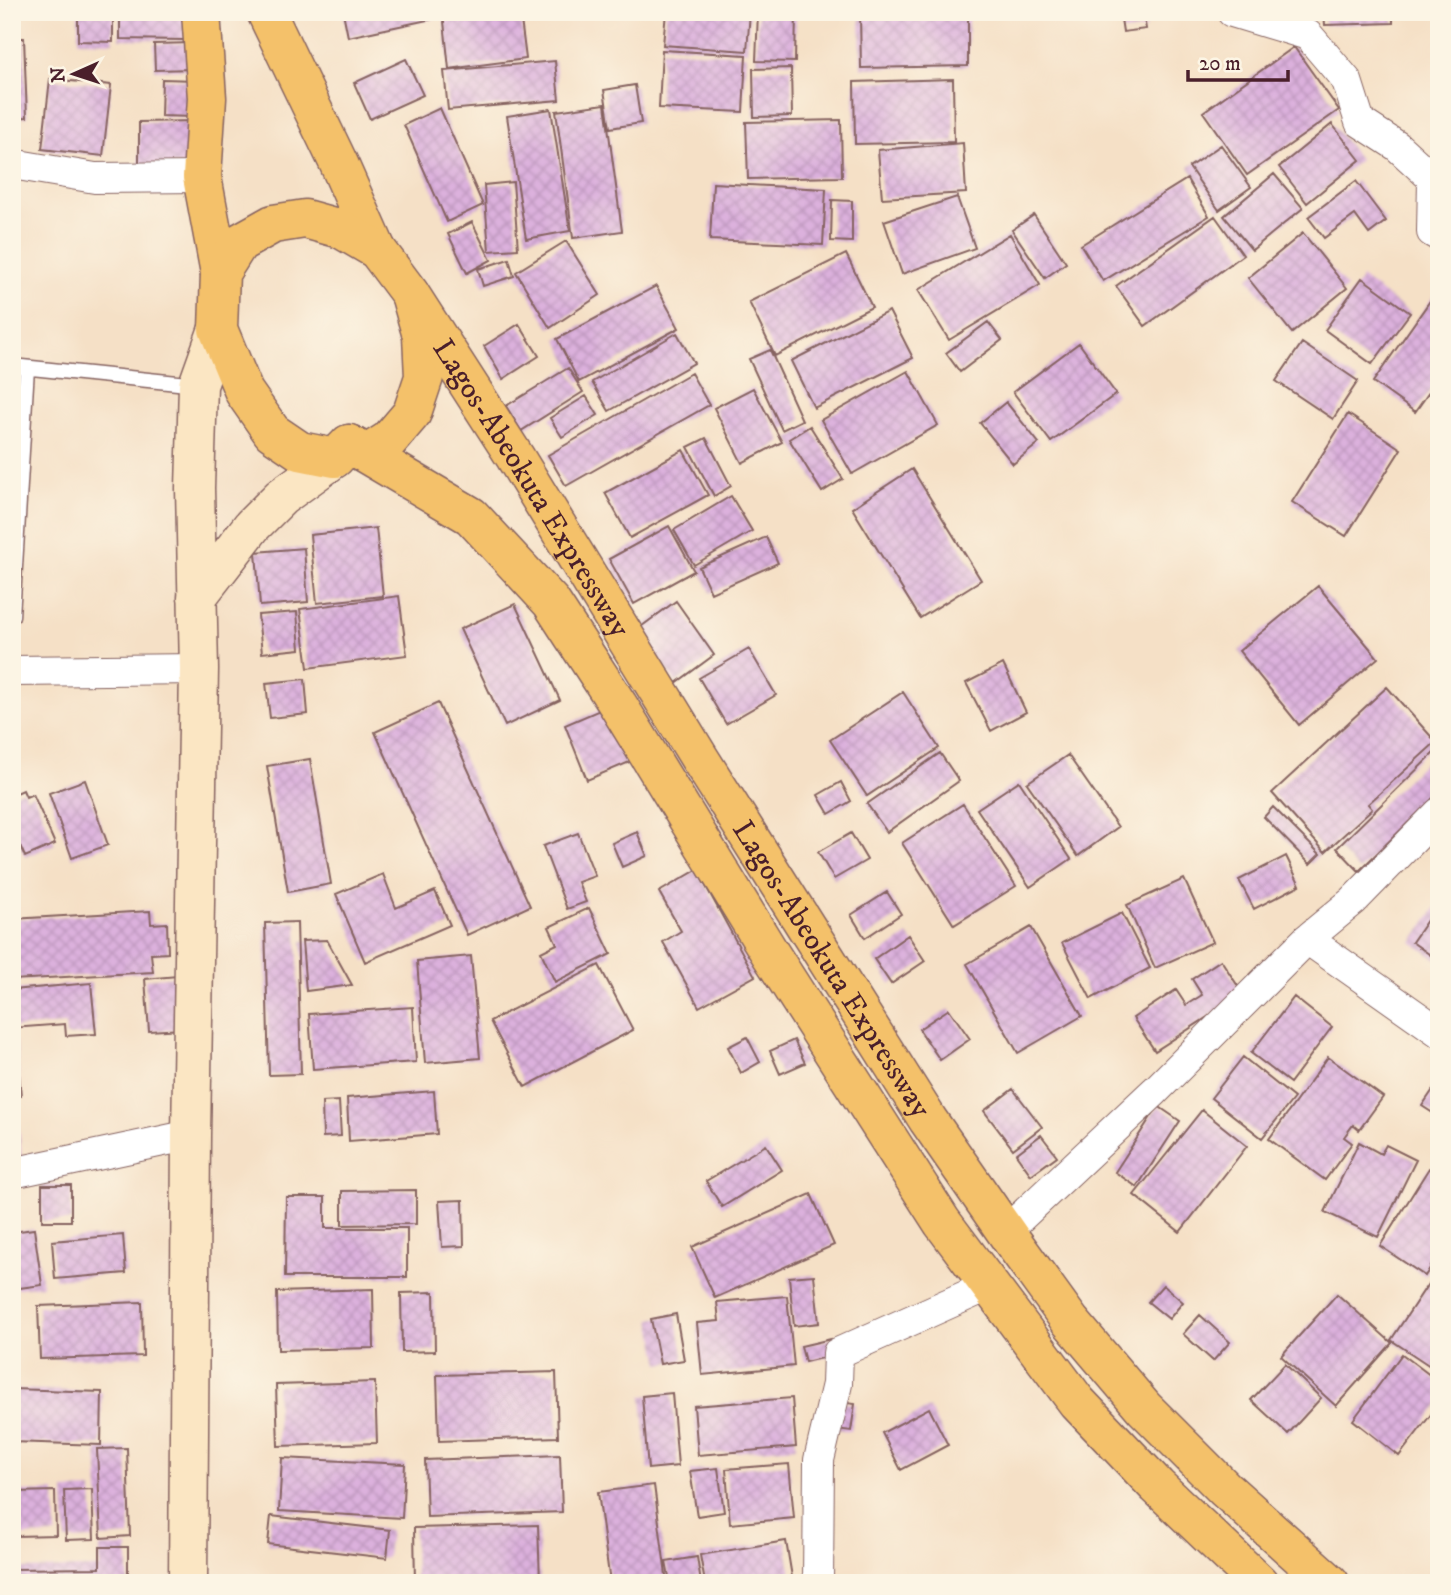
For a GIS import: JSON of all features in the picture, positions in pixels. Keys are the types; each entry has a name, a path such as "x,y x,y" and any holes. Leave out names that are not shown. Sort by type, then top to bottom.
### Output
{"highway":[{"path":"201,12 207,98 202,177 220,273 218,329 244,392 272,432 300,451 367,454 389,440 412,413 424,377 422,336 410,295 377,250 266,12"},
{"path":"220,273 239,243 273,224 305,219 341,229 377,250"},
{"name":"Lagos-Abeokuta Expressway","path":"410,295 515,457 700,759 928,1120 1005,1231 1070,1321 1144,1408 1225,1489 1330,1583"},
{"name":"Lagos-Abeokuta Expressway","path":"342,451 471,516 551,602 618,705 771,955 942,1222 1077,1402 1157,1486 1259,1583"}],"main road":[{"path":"188,1583 191,1135 199,669 195,488 198,385 218,329"},
{"path":"197,597 252,526 281,497 342,451"}],"street":[{"path":"1232,12 1308,35 1347,81 1360,122 1396,146 1433,179 1432,232 1439,236"},
{"path":"12,164 95,178 202,177"},
{"path":"12,671 199,669"},
{"path":"1005,1231 1155,1091 1307,940 1353,901 1439,813"},
{"path":"1307,940 1439,1032"},
{"path":"12,1173 191,1135"},
{"path":"818,1583 819,1460 836,1384 838,1353 990,1285"}],"lane":[{"path":"12,616 20,367 198,385"}],"building":[{"path":"78,12 113,12 113,42 78,41"},
{"path":"120,12 184,12 184,40 120,39"},
{"path":"343,12 436,12 437,18 348,37"},
{"path":"443,12 520,12 526,59 449,69"},
{"path":"666,12 750,12 747,51 663,45"},
{"path":"758,12 796,12 795,62 756,61"},
{"path":"968,12 968,66 861,68 860,14"},
{"path":"1120,12 1143,12 1146,29 1123,32"},
{"path":"1324,12 1393,12 1393,23 1325,25"},
{"path":"12,38 24,38 27,117 12,118"},
{"path":"193,43 194,69 155,70 154,44"},
{"path":"1294,47 1339,110 1247,175 1203,112"},
{"path":"662,50 746,55 743,112 659,108"},
{"path":"406,59 423,95 370,119 354,83"},
{"path":"555,61 559,100 448,110 444,71"},
{"path":"791,68 792,116 754,117 753,69"},
{"path":"50,79 111,85 103,156 42,149"},
{"path":"162,79 196,80 194,117 161,116"},
{"path":"953,79 954,142 855,144 854,82"},
{"path":"635,85 641,123 610,128 604,90"},
{"path":"605,104 622,231 573,238 556,111"},
{"path":"440,108 483,205 447,222 404,125"},
{"path":"551,109 570,231 526,239 507,116"},
{"path":"841,120 842,177 748,179 746,122"},
{"path":"195,121 195,165 139,165 139,122"},
{"path":"1332,124 1360,160 1307,203 1279,167"},
{"path":"963,143 966,193 882,198 878,150"},
{"path":"1221,145 1251,187 1219,210 1189,167"},
{"path":"1274,174 1303,208 1252,250 1224,216"},
{"path":"1187,179 1209,216 1103,281 1081,245"},
{"path":"1356,181 1386,221 1369,234 1355,215 1324,238 1308,217"},
{"path":"513,182 518,249 489,251 484,185"},
{"path":"713,183 826,189 823,245 710,240"},
{"path":"957,197 975,248 902,274 884,221"},
{"path":"832,200 852,201 852,242 831,241"},
{"path":"1034,215 1066,263 1045,278 1012,230"},
{"path":"1215,216 1243,255 1145,326 1116,286"},
{"path":"472,222 491,260 467,273 448,234"},
{"path":"1303,233 1347,288 1292,333 1248,278"},
{"path":"1010,234 1040,285 949,340 918,290"},
{"path":"566,241 600,295 550,328 516,272"},
{"path":"846,254 872,307 775,356 749,302"},
{"path":"509,259 514,276 483,286 478,269"},
{"path":"1362,278 1410,313 1372,364 1325,330"},
{"path":"656,286 679,328 579,382 557,339"},
{"path":"1439,288 1439,378 1415,412 1373,382"},
{"path":"889,311 913,358 814,408 791,361"},
{"path":"988,322 1002,340 960,372 946,353"},
{"path":"519,324 539,356 503,379 484,346"},
{"path":"677,333 694,363 609,411 592,382"},
{"path":"1079,343 1116,394 1051,442 1013,392"},
{"path":"1302,343 1358,381 1333,419 1276,381"},
{"path":"770,350 802,420 782,430 749,359"},
{"path":"568,368 583,392 521,431 506,406"},
{"path":"908,371 938,425 852,474 821,420"},
{"path":"691,373 709,405 566,486 548,455"},
{"path":"753,388 782,442 742,463 714,408"},
{"path":"586,396 598,415 562,437 550,418"},
{"path":"1006,402 1039,443 1013,464 980,423"},
{"path":"1348,414 1401,449 1346,536 1292,502"},
{"path":"810,426 843,479 822,492 789,439"},
{"path":"706,438 731,486 714,496 688,447"},
{"path":"683,450 708,495 630,538 605,493"},
{"path":"912,469 981,580 920,618 852,508"},
{"path":"731,496 752,531 694,565 674,530"},
{"path":"669,526 694,571 634,604 609,559"},
{"path":"376,528 383,596 317,603 310,535"},
{"path":"766,537 778,563 711,593 699,567"},
{"path":"304,548 308,602 260,606 256,552"},
{"path":"1318,586 1378,658 1299,725 1239,651"},
{"path":"399,596 407,655 308,668 300,609"},
{"path":"676,601 714,655 676,683 638,629"},
{"path":"515,604 560,700 505,726 460,629"},
{"path":"297,612 300,649 262,653 258,615"},
{"path":"749,649 776,695 726,724 699,678"},
{"path":"1003,664 1026,712 991,731 966,683"},
{"path":"305,679 308,714 270,718 266,683"},
{"path":"1387,687 1436,742 1368,804 1372,809 1325,852 1272,793"},
{"path":"903,692 939,748 867,796 830,740"},
{"path":"438,703 530,906 467,935 375,732"},
{"path":"609,706 632,761 587,780 565,725"},
{"path":"1439,748 1439,792 1359,871 1337,848"},
{"path":"940,753 959,781 887,832 867,804"},
{"path":"1068,755 1118,827 1078,856 1027,783"},
{"path":"310,759 331,884 288,892 267,766"},
{"path":"85,780 108,845 72,858 49,793"},
{"path":"1019,781 1071,859 1030,887 977,809"},
{"path":"841,782 851,801 829,814 818,795"},
{"path":"23,790 26,797 33,794 55,844 25,857 12,827 12,795"},
{"path":"963,804 1016,886 954,925 902,843"},
{"path":"1273,807 1320,854 1310,864 1264,817"},
{"path":"637,832 647,856 622,867 612,843"},
{"path":"578,833 595,876 578,882 586,902 567,909 543,846"},
{"path":"851,833 867,860 834,879 818,852"},
{"path":"1286,856 1300,885 1254,909 1239,880"},
{"path":"697,870 755,976 699,1007 663,942 681,931 659,892"},
{"path":"383,874 396,908 435,891 450,925 365,962 336,894"},
{"path":"1184,879 1213,942 1155,968 1127,905"},
{"path":"887,892 901,914 865,938 851,915"},
{"path":"1439,903 1439,961 1412,942"},
{"path":"589,908 611,954 555,982 541,952 557,944 549,927"},
{"path":"150,911 151,924 167,923 168,953 151,954 153,972 12,980 12,919"},
{"path":"1122,913 1150,968 1091,999 1062,943"},
{"path":"297,922 301,1074 269,1075 265,923"},
{"path":"1031,927 1082,1016 1018,1053 967,964"},
{"path":"908,935 925,961 891,984 874,959"},
{"path":"327,940 352,985 306,991 302,941"},
{"path":"471,956 480,1058 425,1063 417,961"},
{"path":"1221,960 1243,994 1155,1051 1133,1018 1176,990 1186,1005 1202,995 1192,979"},
{"path":"599,965 633,1030 525,1087 490,1021"},
{"path":"177,976 182,1029 149,1031 145,979"},
{"path":"91,983 96,1034 66,1036 65,1024 12,1028 12,990"},
{"path":"1294,997 1332,1027 1290,1083 1251,1053"},
{"path":"413,1007 416,1062 313,1069 309,1014"},
{"path":"949,1009 970,1039 940,1060 919,1029"},
{"path":"747,1037 760,1062 741,1073 728,1047"},
{"path":"12,1040 16,1040 21,1096 12,1096"},
{"path":"794,1040 805,1063 780,1074 770,1051"},
{"path":"1243,1057 1294,1098 1262,1138 1211,1098"},
{"path":"1328,1057 1383,1097 1359,1130 1353,1125 1344,1137 1352,1143 1325,1180 1269,1139"},
{"path":"1439,1081 1439,1117 1422,1106"},
{"path":"1013,1089 1042,1127 1013,1149 984,1111"},
{"path":"434,1091 437,1134 349,1141 347,1098"},
{"path":"339,1101 341,1136 323,1137 322,1102"},
{"path":"17,1104 22,1163 12,1163 12,1105"},
{"path":"1158,1106 1180,1121 1137,1187 1115,1172"},
{"path":"1202,1110 1247,1146 1180,1232 1134,1195"},
{"path":"1041,1135 1057,1156 1031,1175 1016,1154"},
{"path":"1359,1142 1381,1154 1386,1145 1416,1160 1378,1237 1325,1212"},
{"path":"766,1145 782,1170 722,1207 706,1181"},
{"path":"1429,1168 1439,1174 1439,1254 1425,1276 1380,1246"},
{"path":"42,1185 71,1185 71,1221 42,1221"},
{"path":"416,1190 416,1224 342,1225 342,1191"},
{"path":"811,1194 834,1245 715,1298 692,1247"},
{"path":"286,1197 325,1197 325,1228 407,1228 407,1277 285,1277"},
{"path":"463,1200 464,1246 442,1247 439,1201"},
{"path":"34,1229 42,1285 12,1289 12,1232"},
{"path":"123,1235 126,1273 55,1279 52,1241"},
{"path":"814,1275 819,1323 794,1326 789,1277"},
{"path":"1428,1284 1439,1292 1439,1372 1391,1340"},
{"path":"1163,1285 1183,1302 1169,1319 1148,1302"},
{"path":"373,1289 374,1348 278,1350 277,1292"},
{"path":"434,1292 435,1351 402,1352 401,1293"},
{"path":"1337,1294 1392,1343 1336,1406 1281,1356"},
{"path":"787,1296 794,1366 702,1375 697,1323 719,1321 717,1302"},
{"path":"142,1302 143,1356 40,1359 38,1306"},
{"path":"676,1314 684,1360 660,1364 651,1319"},
{"path":"1200,1315 1230,1342 1213,1361 1183,1334"},
{"path":"831,1339 834,1355 805,1362 801,1346"},
{"path":"1402,1354 1439,1382 1439,1404 1399,1456 1353,1420"},
{"path":"1285,1364 1321,1398 1288,1434 1251,1400"},
{"path":"556,1372 558,1437 439,1441 437,1375"},
{"path":"375,1382 377,1443 278,1446 276,1385"},
{"path":"12,1389 102,1392 101,1445 12,1442"},
{"path":"672,1393 678,1466 648,1469 642,1396"},
{"path":"792,1398 796,1447 698,1455 694,1406"},
{"path":"839,1402 855,1404 851,1431 836,1429"},
{"path":"929,1408 948,1445 901,1470 882,1433"},
{"path":"127,1448 130,1536 101,1538 97,1449"},
{"path":"560,1455 562,1512 427,1517 425,1460"},
{"path":"282,1458 405,1464 402,1518 279,1511"},
{"path":"789,1464 794,1518 730,1524 726,1469"},
{"path":"718,1468 724,1512 697,1516 690,1471"},
{"path":"654,1485 667,1583 610,1583 598,1492"},
{"path":"92,1489 94,1539 66,1540 64,1490"},
{"path":"55,1491 56,1535 16,1536 15,1492"},
{"path":"271,1516 390,1530 387,1558 268,1544"},
{"path":"538,1525 540,1581 415,1583 414,1528"},
{"path":"786,1541 793,1583 705,1583 700,1555"},
{"path":"100,1547 128,1547 128,1583 12,1583 12,1569 100,1568"},
{"path":"697,1557 701,1583 670,1583 666,1562"}]}
